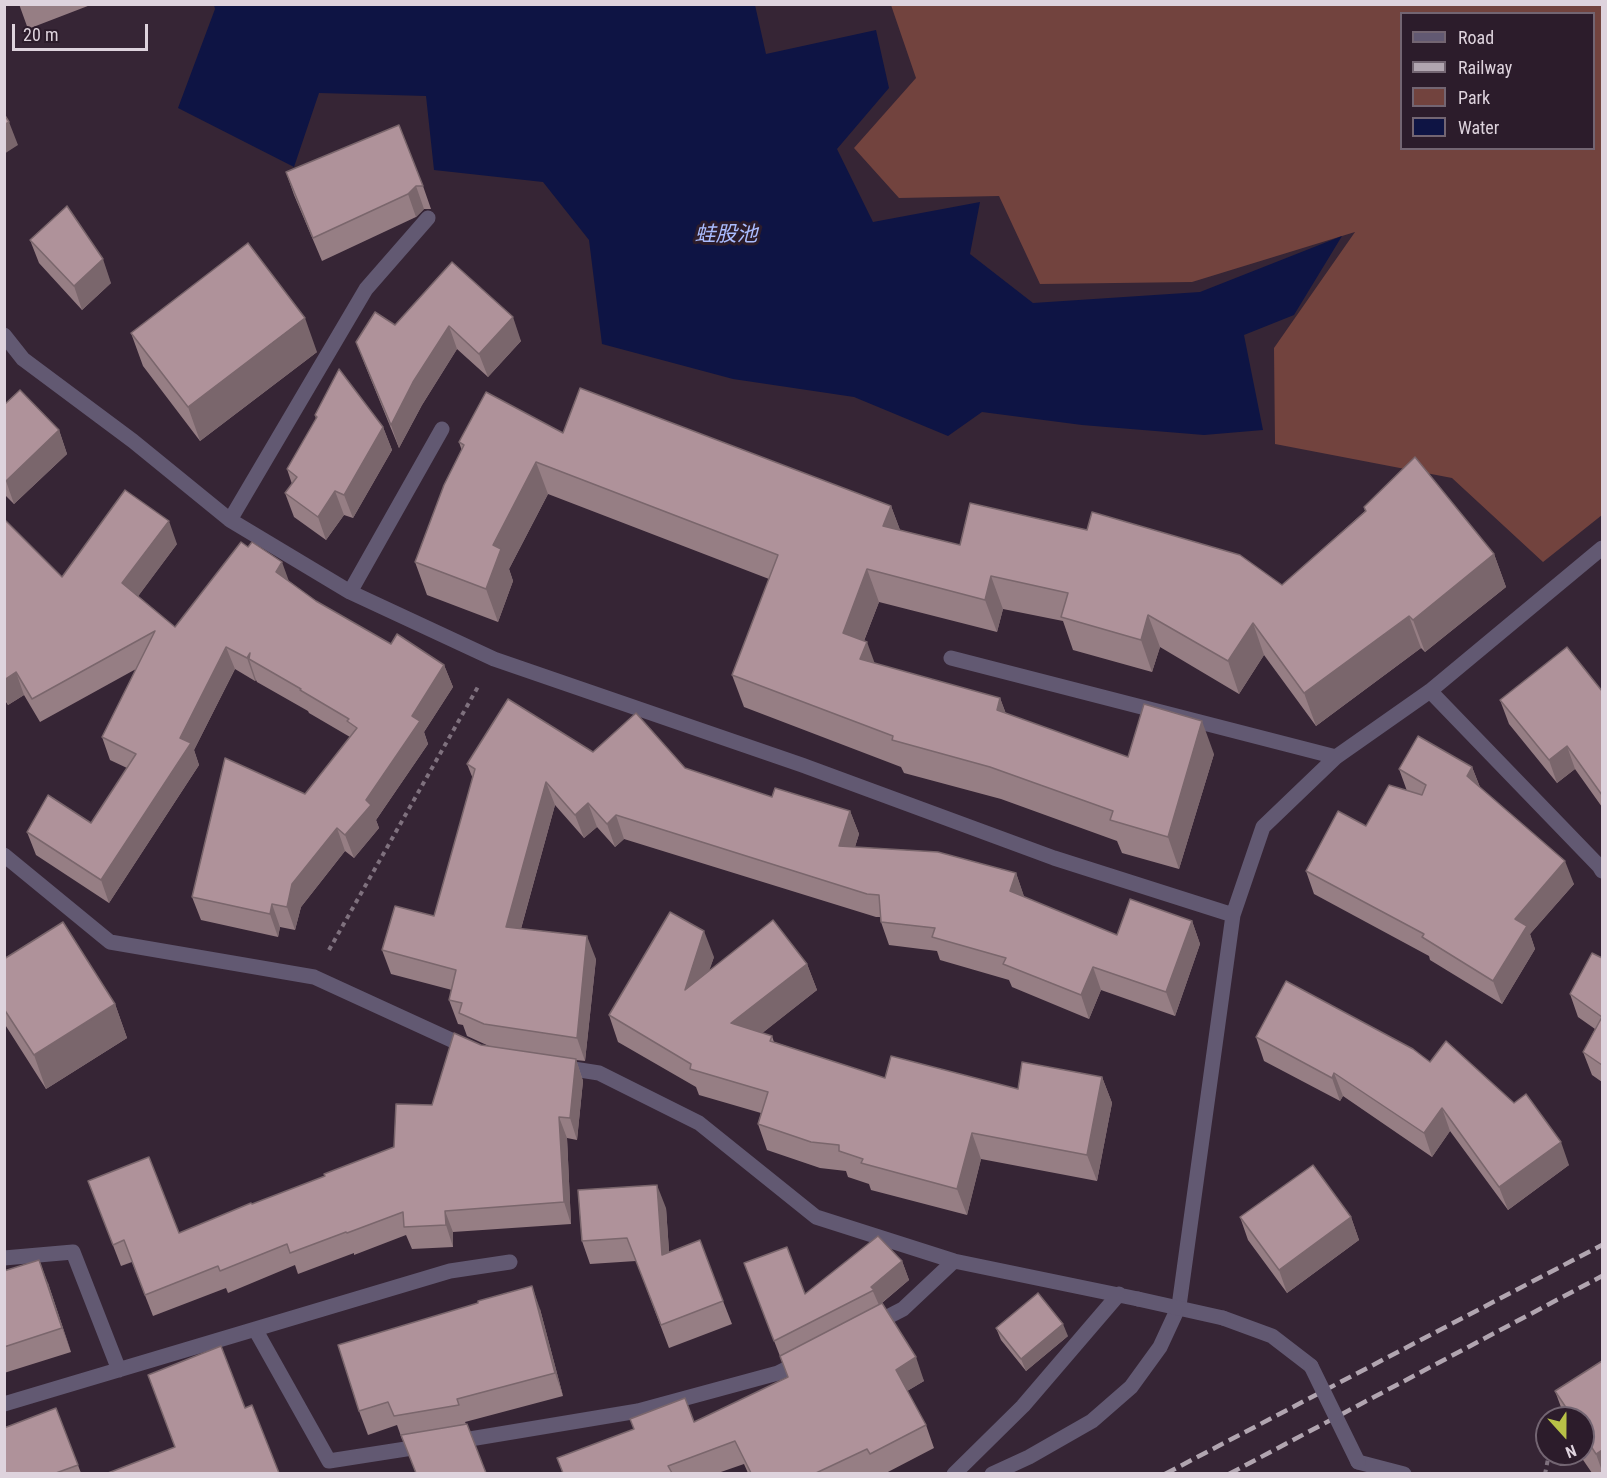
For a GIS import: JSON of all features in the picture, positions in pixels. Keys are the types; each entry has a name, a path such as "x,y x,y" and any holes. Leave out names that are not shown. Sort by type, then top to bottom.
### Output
{"street":[{"path":"230,520 366,289 428,218"},
{"path":"4,335 23,359 133,441 230,520 350,592 494,658 802,765 1054,858 1233,915"},
{"path":"350,592 442,429"},
{"path":"992,1473 1029,1457 1092,1421 1131,1387 1160,1347 1179,1306 1233,915 1263,827 1336,758 1430,691 1602,548"},
{"path":"951,658 1336,758"},
{"path":"1430,691 1602,871"},
{"path":"4,855 110,942 314,976 480,1053"},
{"path":"545,1065 599,1073 699,1123 816,1217 954,1261 1119,1294 1223,1318 1272,1336 1311,1366 1358,1462 1404,1473"},
{"path":"4,1258 73,1252 119,1370"},
{"path":"864,1329 903,1309 954,1261"},
{"path":"4,1404 450,1271 510,1262"},
{"path":"954,1473 1023,1406 1119,1294"},
{"path":"255,1329 329,1461 638,1412 778,1373 816,1354"}],"path":[{"path":"314,976 494,658"}],"green space":[{"path":"891,5 1602,5 1602,515 1543,562 1452,478 1275,444 1274,348 1355,232 1192,282 1040,284 999,196 899,198 854,148 916,78"}],"water":[{"name":"蛙股池","path":"214,5 755,5 766,54 876,30 889,88 837,149 873,222 980,202 970,254 1033,303 1200,292 1342,236 1294,315 1244,335 1263,430 1204,435 1082,425 982,412 948,436 854,397 733,379 602,344 589,240 543,182 434,170 426,96 319,93 294,167 178,108 215,9"}],"building":[{"path":"4,114 9,122 4,125"},
{"path":"399,125 423,186 416,186 408,194 313,238 286,172"},
{"path":"67,206 103,259 74,286 30,240"},
{"path":"248,243 305,318 188,407 131,333"},
{"path":"452,262 513,317 479,354 449,326 413,382 391,425 356,342 375,312 395,325"},
{"path":"339,369 383,427 344,495 335,491 318,517 285,493 297,477 287,469 317,417 315,415"},
{"path":"580,388 891,506 883,526 960,545 970,503 1087,530 1092,512 1240,555 1282,585 1366,511 1364,507 1415,457 1494,554 1413,620 1409,616 1304,693 1253,623 1228,661 1148,615 1141,640 1061,617 1068,593 991,576 985,600 867,569 843,633 867,642 860,659 1000,698 997,710 1128,757 1144,704 1202,721 1168,837 1110,820 1113,811 990,767 892,740 893,736 732,675 778,555 536,462 493,545 501,549 486,589 415,562 444,485 464,445 459,442 486,392 563,433"},
{"path":"20,390 59,430 6,481 4,479 4,405"},
{"path":"125,490 169,521 122,583 175,627 241,542 248,547 252,542 282,562 276,572 316,601 391,644 397,634 444,665 412,716 420,721 366,800 371,805 345,835 337,828 292,884 287,907 272,904 270,914 192,897 225,758 305,794 357,728 347,721 349,719 249,659 250,653 247,658 226,647 180,738 191,743 101,880 27,832 48,795 91,823 136,754 102,737 155,631 32,699 16,672 4,680 4,519 62,577"},
{"path":"1567,647 1602,691 1602,795 1567,746 1549,760 1500,700"},
{"path":"508,699 593,752 636,713 685,768 772,797 775,788 850,811 839,846 938,852 1016,873 1010,891 1117,935 1130,899 1192,921 1166,992 1093,967 1081,995 1003,964 1006,958 932,937 935,928 881,922 879,895 867,894 616,815 607,824 588,803 575,815 546,782 506,927 587,936 577,1038 484,1024 459,1013 462,1003 449,1000 456,970 382,950 395,906 434,916 475,769 467,764"},
{"path":"1418,736 1472,767 1467,776 1565,861 1515,919 1527,926 1493,981 1422,937 1424,934 1306,871 1338,811 1366,826 1389,785 1422,795 1426,785 1399,769"},
{"path":"670,912 704,931 685,990 773,920 807,964 731,1023 772,1036 770,1041 885,1078 891,1056 1018,1089 1022,1062 1102,1077 1087,1155 972,1133 957,1189 861,1163 863,1159 839,1151 839,1145 811,1142 758,1124 768,1092 690,1069 691,1064 609,1015"},
{"path":"63,922 115,1004 34,1055 4,1009 4,959"},
{"path":"1592,953 1602,958 1602,1017 1570,994"},
{"path":"1286,981 1413,1049 1430,1062 1446,1041 1514,1103 1526,1094 1561,1142 1499,1187 1442,1108 1424,1133 1334,1073 1332,1078 1256,1037"},
{"path":"1602,1017 1602,1065 1583,1052"},
{"path":"454,1033 481,1045 576,1059 570,1118 559,1117 564,1202 445,1211 446,1225 404,1227 403,1212 290,1253 287,1244 220,1271 218,1266 145,1295 124,1240 113,1245 88,1181 149,1157 179,1233 325,1176 324,1174 394,1147 396,1104 432,1105"},
{"path":"1313,1165 1351,1217 1279,1270 1240,1217"},
{"path":"657,1185 662,1255 700,1240 723,1301 661,1325 627,1238 582,1241 578,1190"},
{"path":"878,1236 902,1261 871,1287 874,1290 774,1341 744,1263 787,1247 805,1294"},
{"path":"39,1260 62,1328 4,1347 4,1271"},
{"path":"532,1286 555,1373 457,1399 459,1405 394,1416 388,1402 359,1411 338,1345"},
{"path":"1038,1293 1063,1324 1021,1359 996,1328"},
{"path":"882,1303 916,1357 896,1370 926,1425 870,1454 867,1449 816,1473 751,1473 735,1441 668,1466 672,1473 563,1473 557,1458 634,1429 630,1419 685,1398 694,1422 788,1377 780,1356"},
{"path":"221,1346 245,1408 252,1405 279,1473 108,1473 175,1447 148,1375"},
{"path":"1602,1361 1602,1450 1595,1452 1595,1406 1565,1406 1555,1391"},
{"path":"56,1408 78,1465 56,1473 4,1473 4,1428"},
{"path":"467,1424 486,1473 416,1473 401,1435"}],"railway":[{"path":"1165,1474 1602,1245"},
{"path":"1229,1474 1602,1276"}]}
